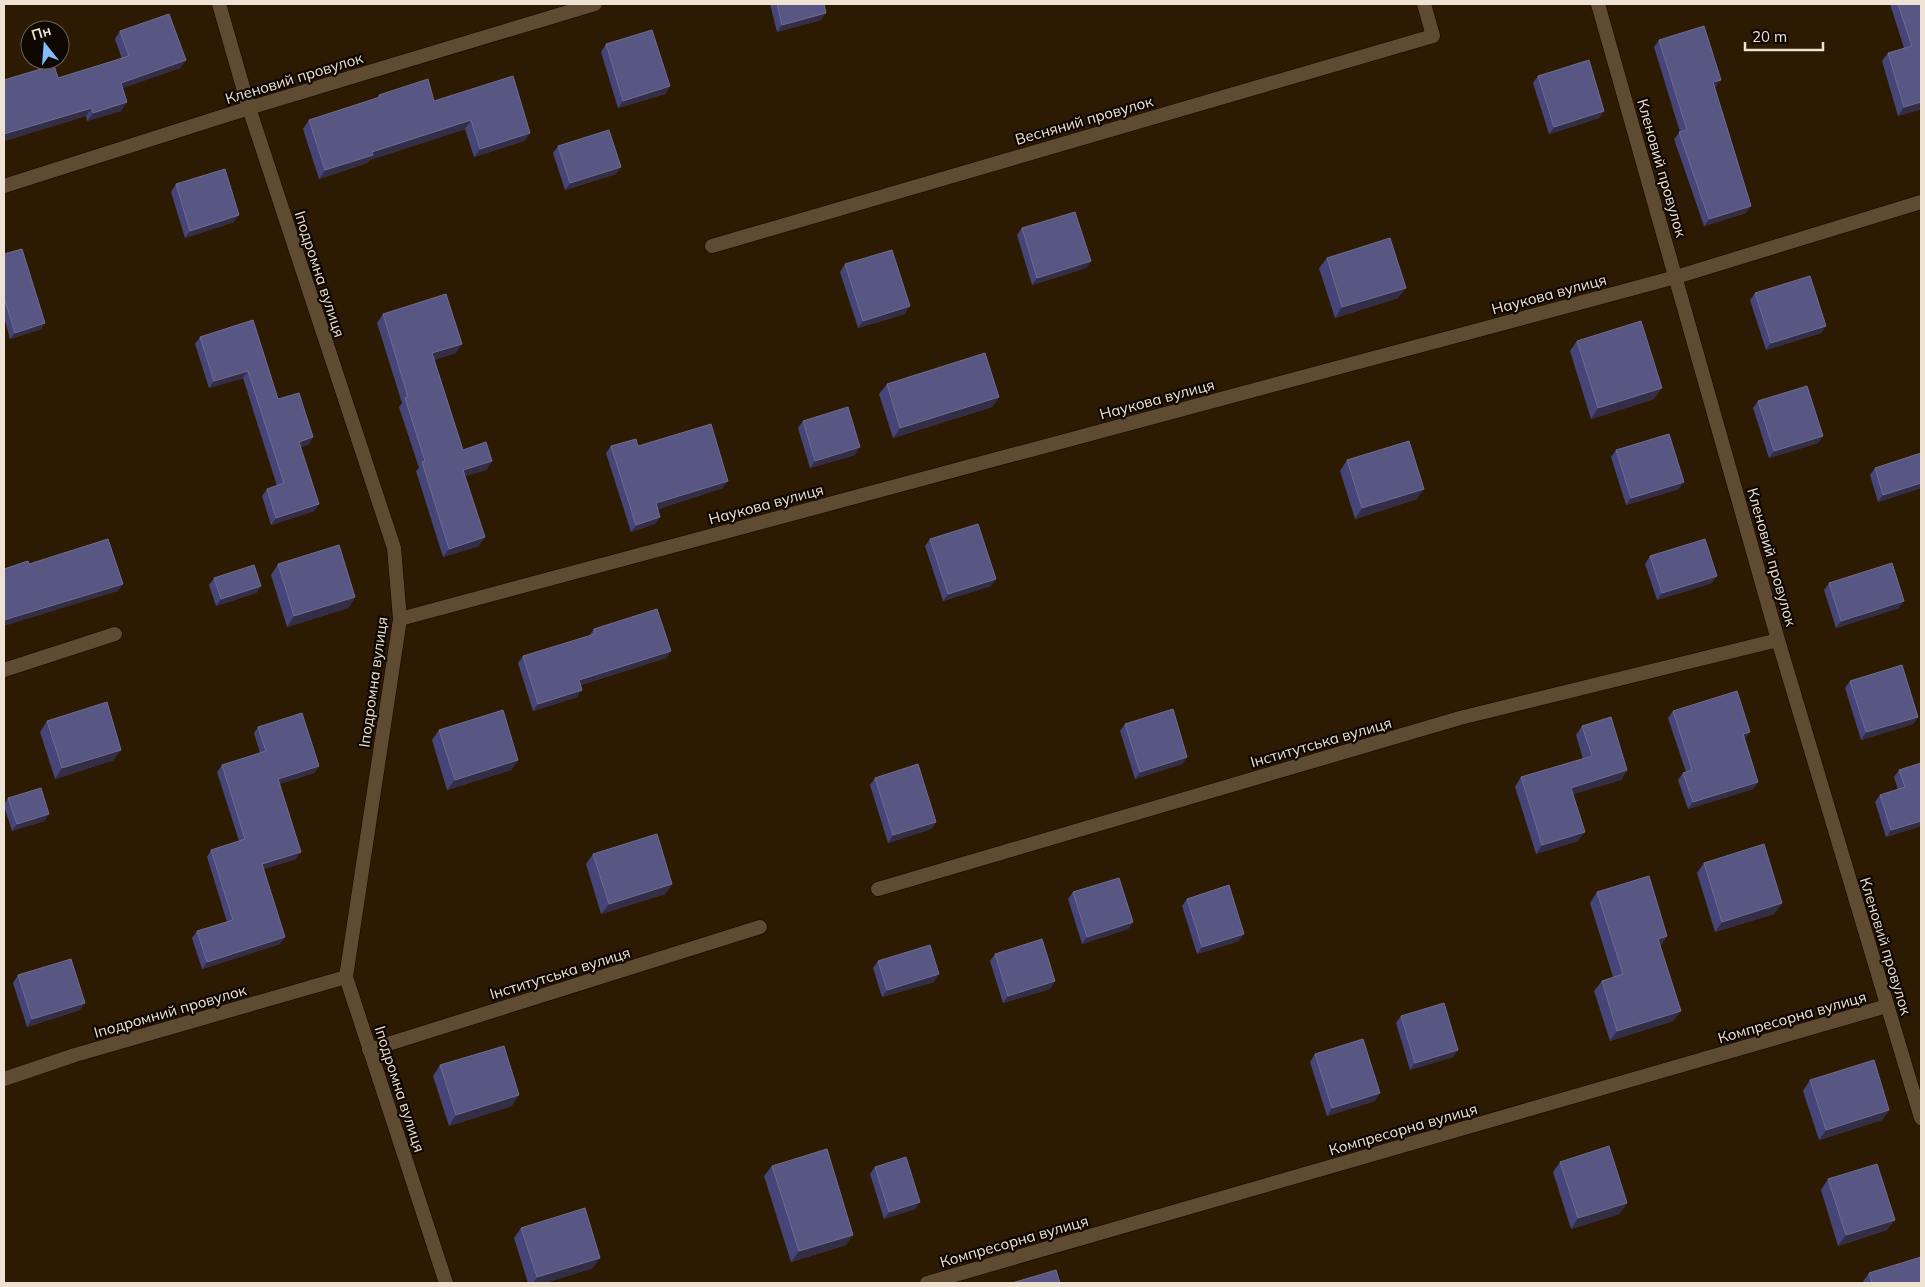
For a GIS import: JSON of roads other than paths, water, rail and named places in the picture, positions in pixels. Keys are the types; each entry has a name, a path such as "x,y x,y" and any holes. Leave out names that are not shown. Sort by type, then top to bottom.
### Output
{"street":[{"name":"Іподромна вулиця","path":"218,4 249,108 394,548 400,619 346,977 446,1283"},
{"name":"Кленовий провулок","path":"4,186 249,108 595,4"},
{"name":"Весняний провулок","path":"712,246 1433,36 1424,4"},
{"name":"Кленовий провулок","path":"1598,4 1778,640 1921,1118"},
{"name":"Наукова вулиця","path":"400,619 1676,277 1921,202"},
{"path":"4,670 115,634"},
{"name":"Інститутська вулиця","path":"878,889 1460,718 1778,640"},
{"name":"Інститутська вулиця","path":"370,1050 760,927"},
{"name":"Іподромний провулок","path":"4,1079 75,1055 346,977"},
{"name":"Компресорна вулиця","path":"927,1283 1887,1006"}]}
